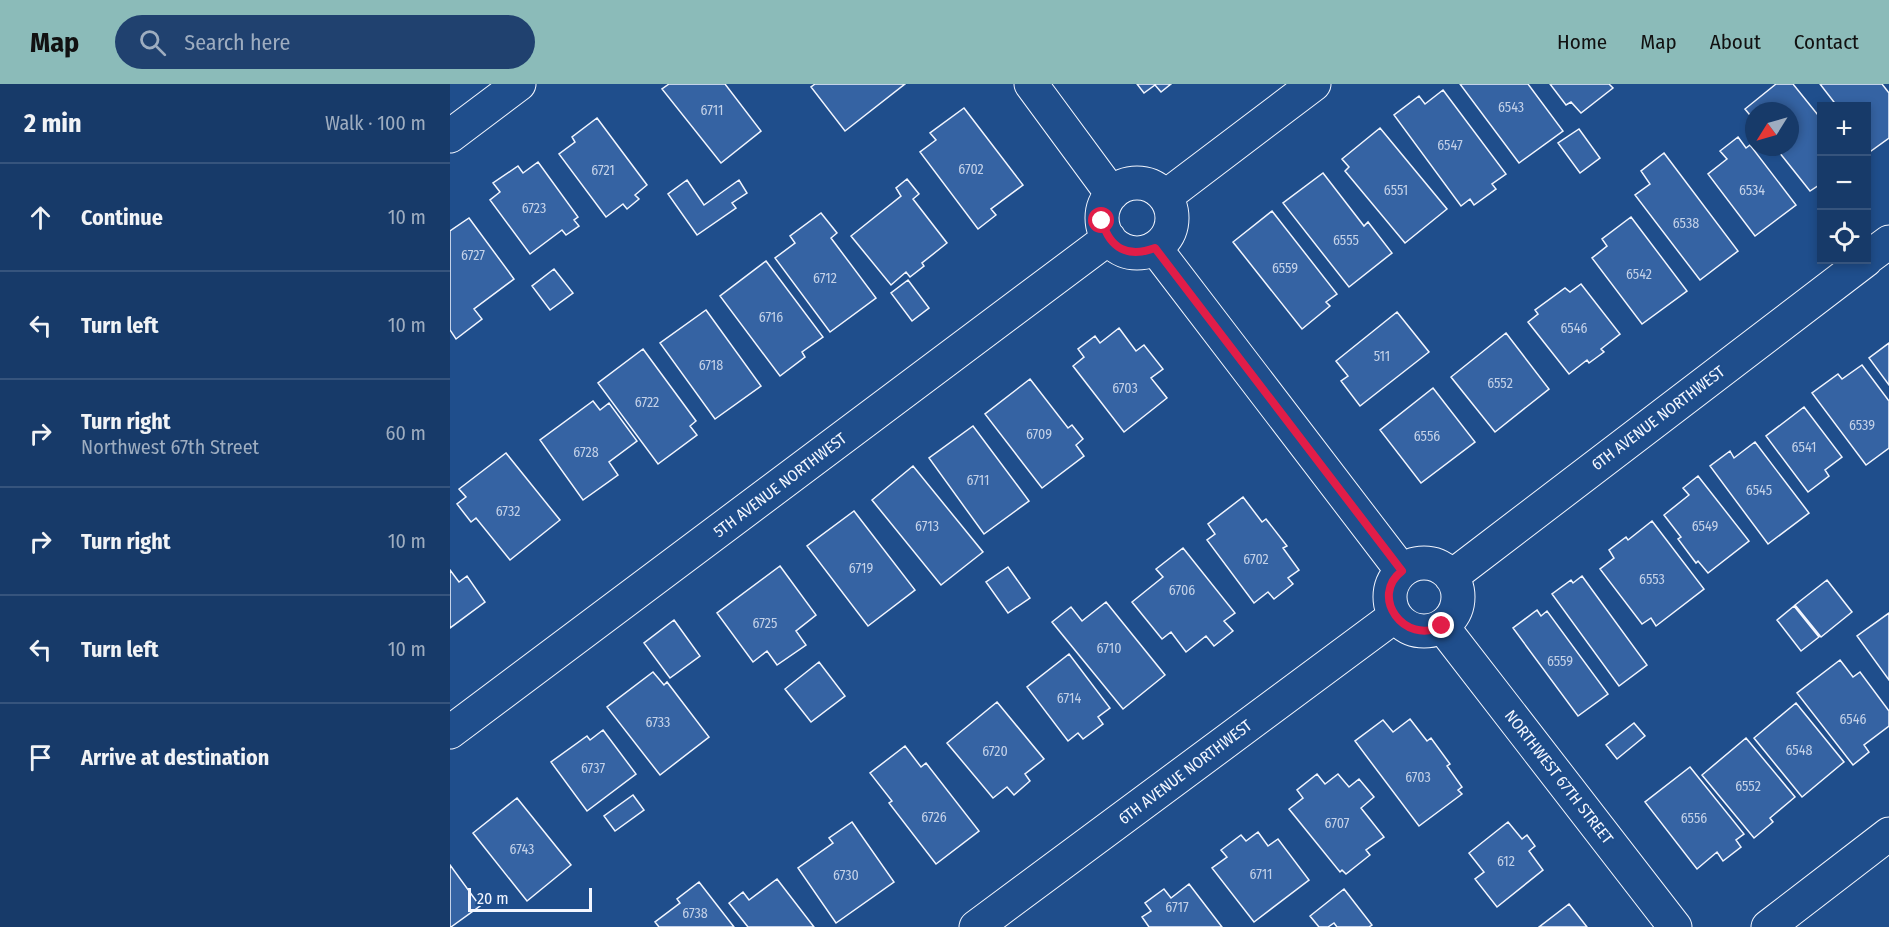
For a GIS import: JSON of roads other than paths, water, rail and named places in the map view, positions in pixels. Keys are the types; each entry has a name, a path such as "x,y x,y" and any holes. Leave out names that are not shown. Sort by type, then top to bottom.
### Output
{"street":[{"path":"450,136 519,84"},
{"path":"1031,84 1112,194"},
{"path":"1165,197 1314,84"},
{"path":"1140,183 1150,186 1165,197 1172,210 1171,226 1164,241 1155,248 1134,253 1122,250 1109,238 1102,221 1103,210 1108,198 1117,189 1128,184 1140,183"},
{"name":"5TH AVENUE NORTHWEST","path":"450,732 1109,238"},
{"name":"6TH AVENUE NORTHWEST","path":"1871,255 1889,242"},
{"path":"1155,248 1402,571"},
{"name":"6TH AVENUE NORTHWEST","path":"1450,577 1859,264"},
{"path":"1428,563 1439,567 1450,577 1455,583 1458,594 1456,608 1453,616 1442,626 1435,630 1413,630 1403,625 1395,616 1389,595 1397,575 1407,567 1428,563"},
{"name":"6TH AVENUE NORTHWEST","path":"976,927 1395,616"},
{"name":"NORTHWEST 67TH STREET","path":"1442,626 1675,927"},
{"path":"1768,927 1889,834"}]}
